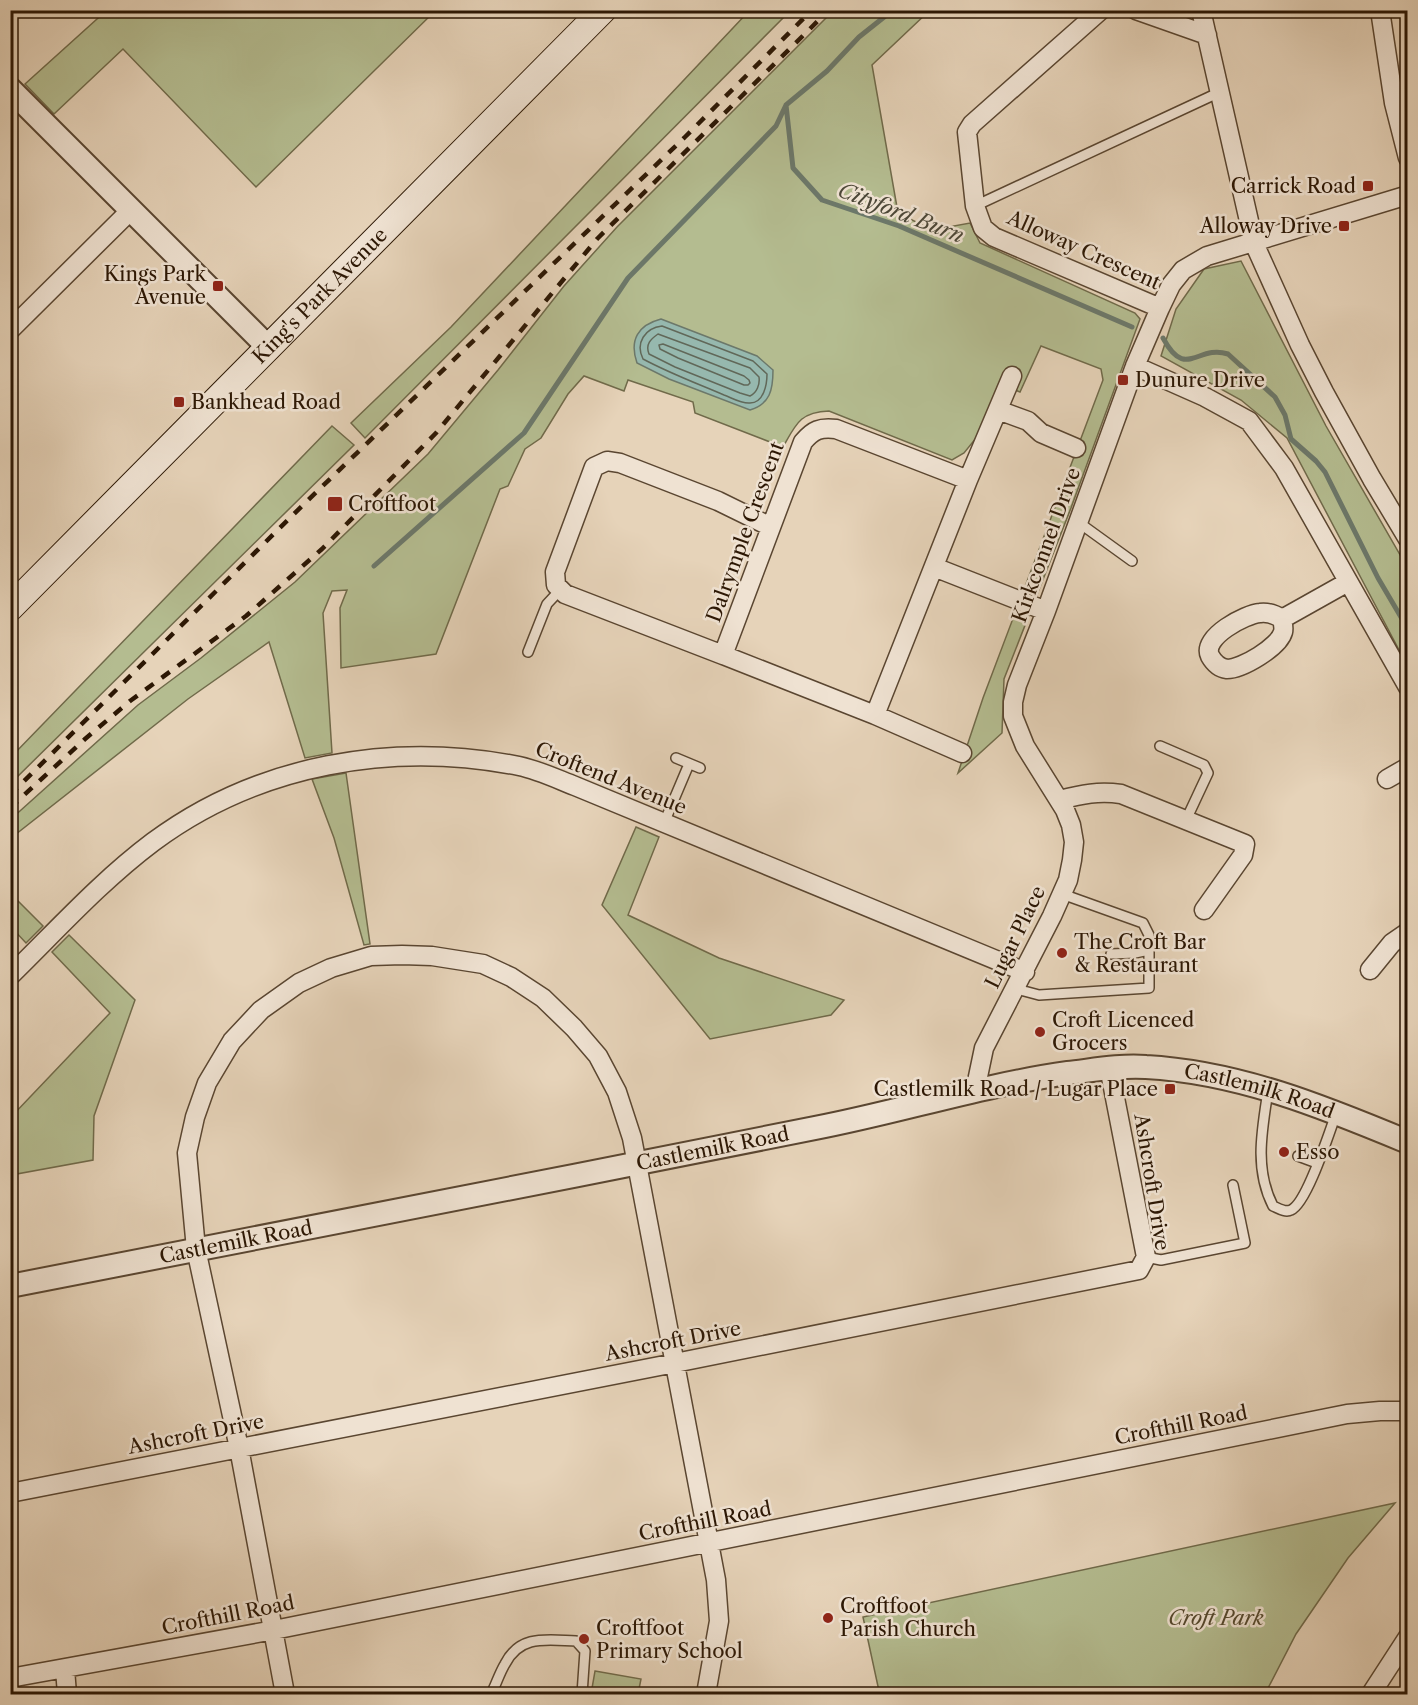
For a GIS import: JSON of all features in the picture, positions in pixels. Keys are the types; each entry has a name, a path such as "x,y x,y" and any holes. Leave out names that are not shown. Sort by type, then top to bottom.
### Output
{"main road":[{"name":"King's Park Avenue","path":"10,608 603,10"}],"street":[{"name":"Alloway Crescent","path":"1101,10 972,123 967,132 975,206 983,228 994,237 1160,308"},
{"path":"1136,10 1207,35"},
{"path":"1201,10 1254,243 1324,392 1407,539"},
{"path":"1380,10 1394,103 1407,158"},
{"path":"10,89 269,348"},
{"name":"Kirkconnel Drive","path":"1060,800 1024,746 1013,716 1013,702 1017,685 1136,366 1171,285 1183,270 1208,256 1407,195"},
{"path":"10,330 131,210"},
{"path":"1136,366 1205,397 1249,422 1284,468 1407,687"},
{"path":"875,714 1012,376"},
{"path":"998,410 1028,421 1041,434 1076,448"},
{"name":"Dalrymple Crescent","path":"723,655 803,442 812,431 824,428 836,429 968,480"},
{"path":"771,527 718,501 620,463 607,461 594,467 555,572 556,585 565,594 875,714 962,753"},
{"path":"934,567 1046,611"},
{"path":"1282,619 1348,582"},
{"name":"Croftend Avenue","path":"10,976 89,898 153,843 210,805 271,778 337,763 405,756 467,758 522,766 664,823 1021,979"},
{"path":"1387,779 1407,767"},
{"path":"1060,800 1090,792 1103,791 1121,794 1245,844 1243,855 1204,910"},
{"name":"Lugar Place","path":"975,1091 984,1048 1021,979 1068,880 1074,842 1071,825 1060,800"},
{"path":"1370,970 1392,943 1407,932"},
{"path":"285,1695 239,1448 196,1249 187,1153 195,1117 207,1083 232,1041 261,1010 299,983 331,968 371,956 432,956 483,964 511,977 543,998 574,1028 598,1056 617,1092 638,1164 716,1580 719,1621 706,1695"},
{"name":"Castlemilk Road","path":"10,1286 872,1117 1037,1078 1109,1067 1145,1067 1202,1073 1268,1089 1337,1112 1407,1142"},
{"name":"Ashcroft Drive","path":"10,1493 1139,1270 1146,1257 1109,1067"},
{"name":"Crofthill Road","path":"10,1678 274,1630 1347,1414 1407,1411"},
{"path":"1371,1695 1407,1637"},
{"path":"65,1669 67,1695"}],"lane":[{"path":"975,206 1220,92"},
{"path":"1078,522 1132,561"},
{"path":"528,652 547,604 561,589"},
{"path":"1161,746 1204,765 1209,773 1186,820"},
{"path":"676,758 700,768"},
{"path":"664,823 689,764"},
{"path":"1021,979 1024,991 1039,995 1149,988 1149,935 1143,923 1062,894"},
{"path":"1111,954 1149,950"},
{"path":"1268,1089 1260,1141 1262,1178 1273,1206 1286,1211 1292,1210 1300,1203 1305,1194 1337,1112"},
{"path":"1260,1141 1270,1145"},
{"path":"1298,1156 1317,1163"},
{"path":"1146,1257 1161,1260 1245,1243 1233,1185"},
{"path":"491,1695 505,1663 516,1649 535,1639 576,1641 585,1651 582,1695"}],"green space":[{"path":"107,10 435,11 256,187 123,49 54,114 25,84"},
{"path":"749,11 790,11 365,438 351,423 451,327"},
{"path":"833,11 929,11 872,65 898,213 932,230 970,223 980,243 1135,313 1140,319 1071,508 1004,679 1002,733 958,773 983,698 1103,380 1101,369 1041,346 1020,392 1015,390 964,453 952,460 829,411 805,417 796,426 783,447 695,413 693,402 628,380 624,391 584,376 568,394 541,438 525,449 508,486 500,489 436,654 341,668 340,608 347,590 332,591 323,613 332,753 305,758 269,642 188,699 11,838 11,819 138,705 201,658 295,582 428,454 564,286 617,227"},
{"path":"1241,261 1326,426 1407,567 1407,665 1287,438 1241,400 1161,356 1176,309 1204,269"},
{"path":"332,426 354,445 11,783 11,757"},
{"path":"346,773 370,944 364,945 334,838 312,779"},
{"path":"636,827 659,837 628,915 719,958 844,1000 831,1015 710,1039 602,905"},
{"path":"10,893 43,926 26,943 11,927"},
{"path":"69,935 135,1000 94,1116 93,1160 11,1175 11,1117 110,1013 52,952"},
{"name":"Croft Park","path":"1395,1503 1348,1558 1296,1634 1265,1694 859,1694 879,1691 863,1617"},
{"path":"595,1671 641,1679 638,1694 591,1694"}],"water":[{"path":"661,319 757,356 773,370 771,390 766,400 750,410 669,379 637,363 634,347 637,335 646,325"}],"waterway":[{"name":"Cityford Burn","path":"893,10 859,37 827,71 786,105 793,168 822,200 899,226 1132,327"},
{"path":"374,566 524,433 628,278 776,126 786,105"},
{"name":"Cityford Burn","path":"1163,338 1171,351 1178,357 1186,359 1208,353 1228,354 1275,397 1285,415 1291,439 1325,472 1378,578 1408,629"}],"railway":[{"path":"10,795 304,504 685,137 812,10"},
{"path":"10,808 130,701 246,616 322,549 436,433 597,239 829,10"}],"place":[{"name":"Carrick Road","path":"1368,186"},
{"name":"Alloway Drive","path":"1344,226"},
{"name":"Kings Park Avenue","path":"218,286"},
{"name":"Dunure Drive","path":"1123,380"},
{"name":"Bankhead Road","path":"179,402"},
{"name":"Croftfoot","path":"335,504"},
{"name":"The Croft Bar & Restaurant","path":"1062,953"},
{"name":"Croft Licenced Grocers","path":"1040,1032"},
{"name":"Castlemilk Road / Lugar Place","path":"1170,1089"},
{"name":"Esso","path":"1284,1152"},
{"name":"Croftfoot Parish Church","path":"828,1618"},
{"name":"Croftfoot Primary School","path":"584,1639"}]}
